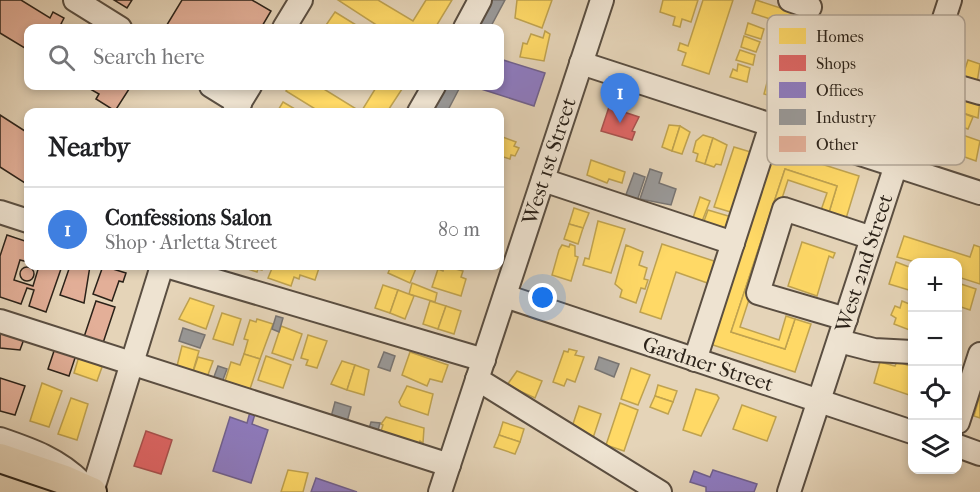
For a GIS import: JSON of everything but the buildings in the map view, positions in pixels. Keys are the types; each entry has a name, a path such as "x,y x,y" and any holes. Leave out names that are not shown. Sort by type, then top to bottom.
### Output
{"main road":[{"path":"0,458 65,480 92,492"},
{"path":"0,475 54,492"}],"street":[{"path":"75,0 114,24"},
{"path":"286,24 301,0"},
{"path":"467,24 480,0"},
{"name":"West 1st Street","path":"440,492 602,0"},
{"name":"West 2nd Street","path":"945,15 950,0"},
{"path":"581,63 767,124"},
{"path":"965,89 980,93"},
{"path":"220,90 241,100"},
{"path":"421,108 432,90"},
{"path":"695,360 767,137"},
{"path":"893,165 980,193"},
{"name":"West 2nd Street","path":"789,492 896,166"},
{"path":"543,180 733,243"},
{"path":"846,319 758,292 784,209 872,238"},
{"path":"0,212 24,220"},
{"path":"0,439 58,462 92,492 130,362 163,270"},
{"path":"176,270 480,369 660,492"},
{"name":"Gardner Street","path":"505,296 908,431"},
{"path":"0,321 449,465"},
{"path":"839,340 874,350 908,352"},
{"path":"958,420 980,354"},
{"path":"962,448 980,454"}],"place":[{"name":"Confessions Salon","path":"620,123"}]}
